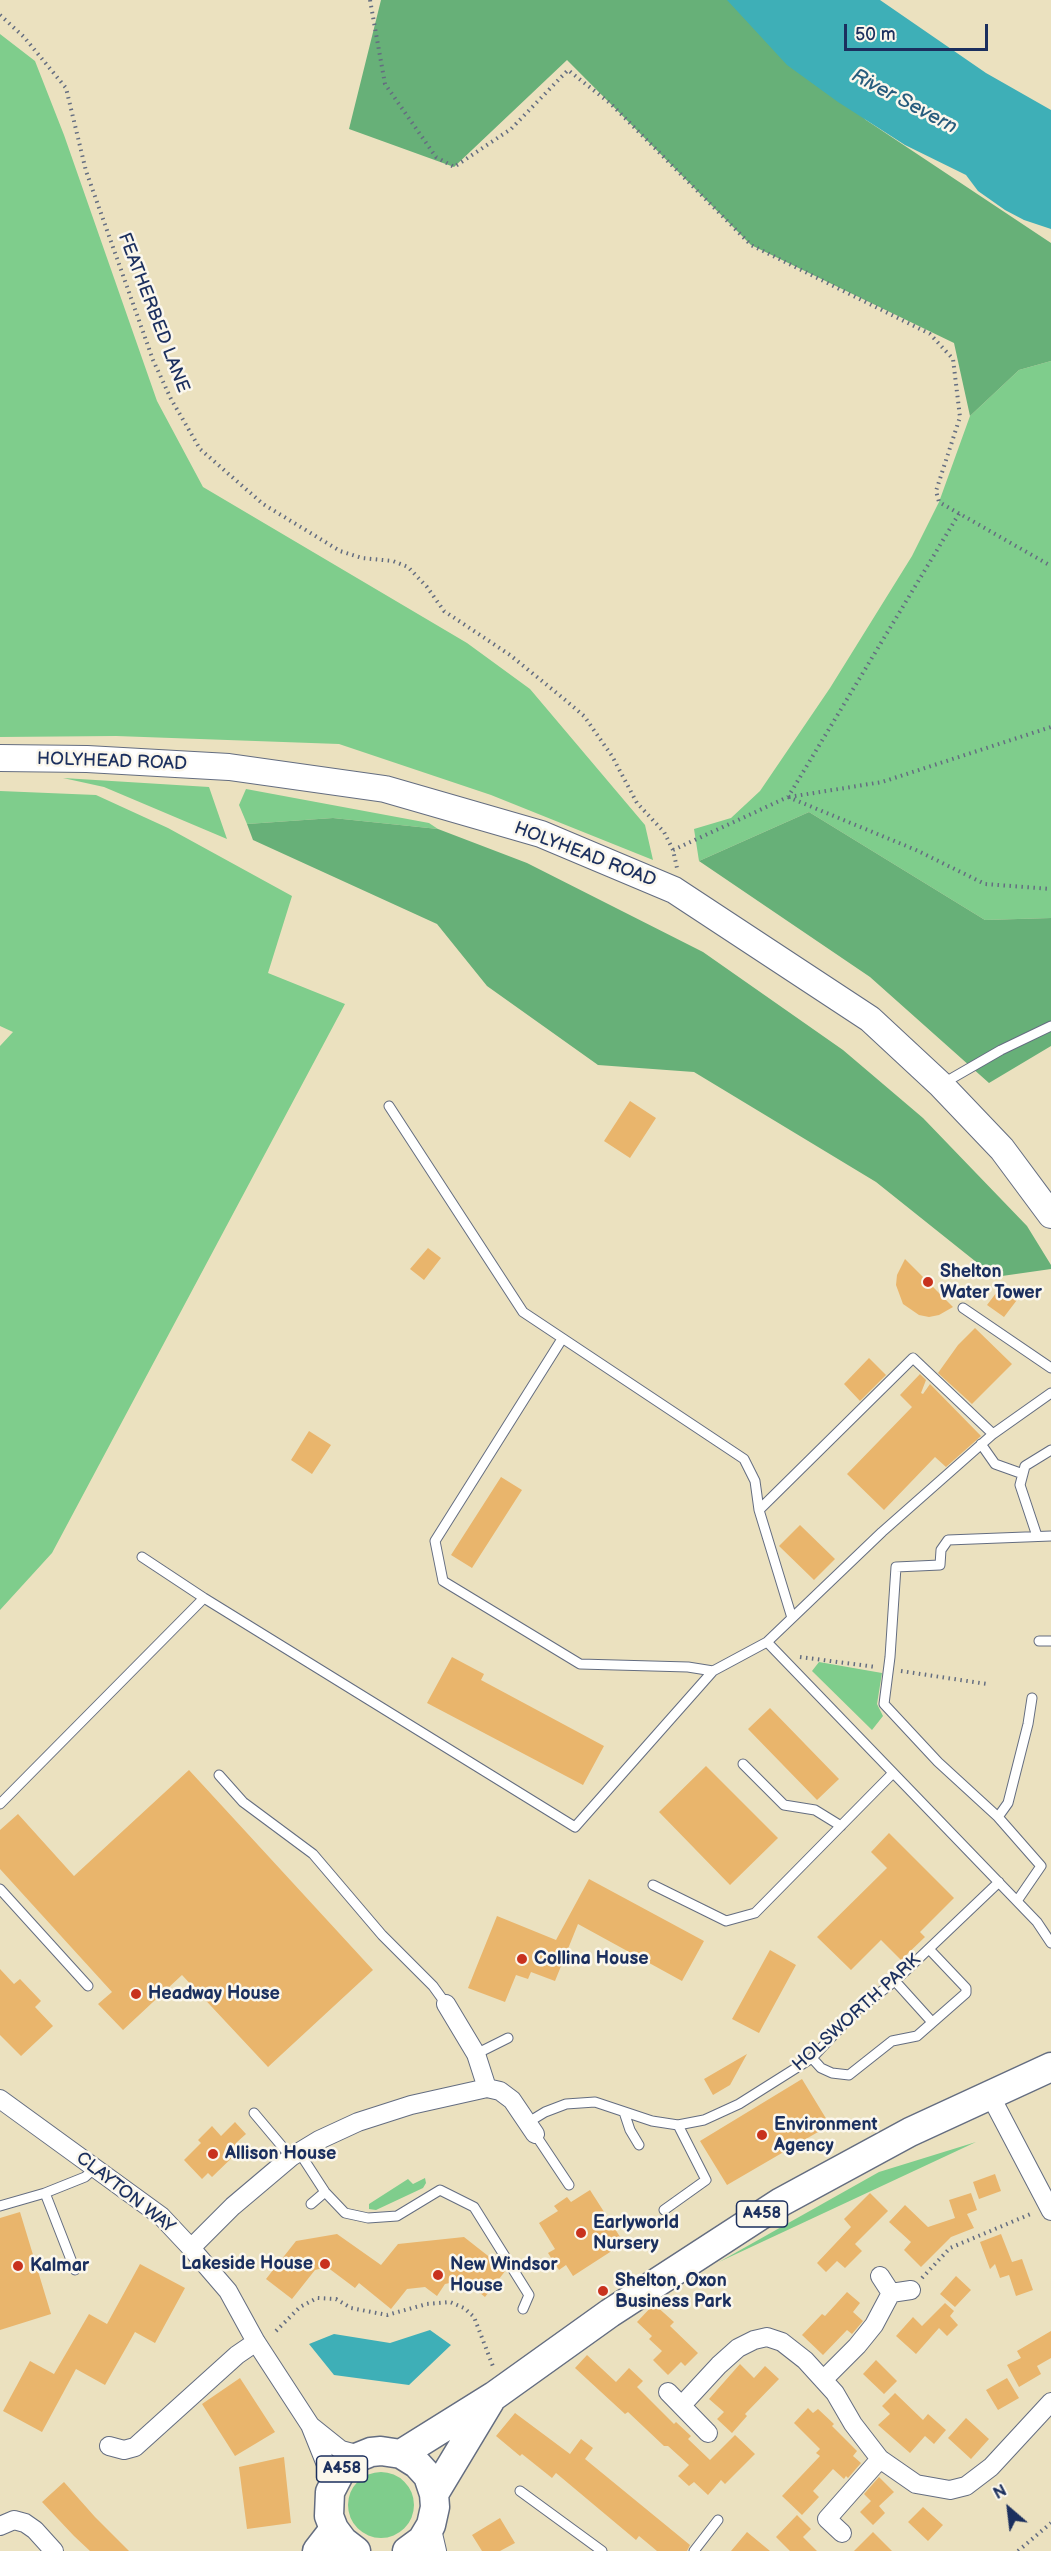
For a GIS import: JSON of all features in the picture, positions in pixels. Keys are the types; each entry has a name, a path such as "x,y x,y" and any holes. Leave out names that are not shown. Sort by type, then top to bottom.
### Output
{"main road":[{"name":"HOLYHEAD ROAD","path":"0,758 87,759 229,767 386,789 541,834 674,890 870,1019 941,1085 1002,1149 1051,1215"},
{"name":"A458","path":"356,2551 343,2541 326,2540 328,2502 333,2482 343,2467 360,2455 381,2451 401,2454 495,2384 610,2313 781,2202 910,2132 1051,2067"},
{"name":"A458","path":"407,2551 422,2540 434,2538 434,2494 495,2384"},
{"path":"401,2454 417,2464 428,2476 434,2494"}],"street":[{"path":"446,2004 476,2054 488,2088"},
{"path":"191,2248 233,2206 295,2154 358,2122 411,2105 488,2088 500,2091 512,2100 531,2129"},
{"path":"990,2095 1050,2209"},
{"name":"CLAYTON WAY","path":"0,2099 161,2216 191,2248 228,2291 256,2342 310,2425 333,2482"},
{"path":"880,2276 891,2293"},
{"path":"891,2293 911,2290"},
{"path":"823,2380 857,2346 874,2325 891,2293"},
{"path":"682,2405 738,2348 754,2340 767,2337 782,2342 794,2350 823,2380 880,2459 916,2484 950,2490 966,2486 991,2467 1051,2402"},
{"path":"109,2446 137,2452 237,2355 256,2342"},
{"path":"668,2392 708,2433"},
{"name":"CLAYTON WAY","path":"310,2425 341,2450 360,2455"},
{"path":"842,2533 827,2519 880,2459"},
{"path":"0,2526 14,2520 26,2523 54,2551"}],"lane":[{"path":"941,1085 1001,1050 1051,1026"},
{"path":"389,1106 523,1312 744,1458 755,1481 759,1510 792,1618"},
{"path":"963,1308 1051,1368"},
{"path":"562,1339 435,1541 443,1581 580,1664 688,1667 713,1671"},
{"path":"759,1510 912,1358 993,1434"},
{"path":"142,1557 204,1598 575,1827 713,1671 767,1642 882,1532 981,1444 1051,1393"},
{"path":"981,1444 995,1464 1023,1474"},
{"path":"1037,1536 1020,1485 1025,1466 1051,1450"},
{"path":"1017,1901 1041,1866 998,1816 938,1762 884,1704 891,1647 896,1567 939,1565 940,1550 948,1540 1051,1536"},
{"path":"0,1804 204,1598"},
{"path":"1039,1641 1051,1641"},
{"path":"767,1642 1037,1922 1051,1943"},
{"path":"998,1816 1008,1803 1029,1724 1032,1698"},
{"path":"743,1764 784,1805 815,1810 841,1826"},
{"path":"652,1886 726,1921 756,1913 894,1773"},
{"path":"219,1774 243,1802 313,1854 382,1935 433,1986 446,2004"},
{"name":"HOLSWORTH PARK","path":"531,2129 545,2112 577,2103 595,2102 652,2121 678,2125 704,2120 739,2104 812,2058 857,2010 895,1981 999,1882"},
{"path":"0,1889 88,1986"},
{"path":"812,2058 821,2068 832,2073 849,2075 892,2041 917,2036 966,1993 966,1988 929,1949"},
{"path":"895,1981 932,2022"},
{"path":"476,2054 508,2038"},
{"path":"624,2112 630,2130 639,2145"},
{"path":"254,2113 295,2154 345,2213 368,2218 397,2216 440,2190 474,2207 529,2295 523,2309"},
{"path":"664,2210 706,2180 678,2125"},
{"path":"531,2129 569,2185"},
{"path":"0,2206 45,2193 85,2177 96,2167"},
{"path":"311,2204 325,2192"},
{"path":"45,2193 75,2270"},
{"path":"520,2491 602,2551"},
{"path":"694,2551 718,2520"}],"path":[{"path":"370,0 386,84 436,157 454,167 511,129 568,70 611,104 751,245 930,334 953,359 960,417 936,492 939,502 1051,566"},
{"name":"FEATHERBED LANE","path":"0,15 24,37 66,88 86,171 153,360 171,399 200,449 263,504 340,551 362,558 393,561 408,567 427,587 444,611 510,655 584,716 612,756 637,803 664,832 678,864 676,875"},
{"path":"788,797 960,512"},
{"path":"673,850 788,797 882,782 1051,727"},
{"path":"788,797 916,850 985,884 1051,889"},
{"path":"911,2290 950,2248 1050,2209"},
{"path":"276,2331 300,2307 317,2298 336,2299 351,2308 387,2315 427,2304 450,2302 464,2308 474,2318 495,2384"},
{"path":"1018,2551 1051,2523"}],"green space":[{"path":"381,0 744,0 866,120 1051,243 1051,361 1019,370 970,416 954,343 751,245 567,60 454,167 349,129"},
{"path":"0,34 35,61 64,135 157,401 203,487 467,643 530,689 645,825 653,860 491,795 339,744 116,736 0,737"},
{"path":"1051,361 1051,918 985,920 809,812 699,861 694,829 731,818 760,791 830,688 912,556 939,502 970,416 1019,370"},
{"path":"63,778 209,787 227,839 104,787"},
{"path":"246,789 429,823 438,829 333,818 247,824 239,805"},
{"path":"0,791 96,795 168,828 292,896 268,973 345,1004 52,1553 0,1610 0,1046 13,1032 0,1026"},
{"path":"809,812 985,920 1051,918 1051,1046 989,1083 870,977 699,861"},
{"path":"333,818 438,829 527,863 703,952 843,1050 923,1118 1027,1226 1051,1265 1051,1269 995,1277 876,1182 694,1072 598,1065 487,986 437,924 253,840 247,824"},
{"path":"819,1662 882,1673 877,1704 883,1716 872,1730 812,1671"},
{"path":"976,2142 719,2262 879,2172"},
{"path":"425,2178 426,2183 423,2188 376,2210 369,2209 369,2204 408,2179 413,2184"},
{"path":"381,2472 394,2475 404,2482 411,2492 414,2505 411,2518 404,2528 394,2535 381,2538 368,2535 358,2528 351,2518 348,2505 351,2492 358,2482 368,2475"}],"water":[{"name":"River Severn","path":"727,0 880,0 986,73 1051,110 1051,229 1024,220 1005,210 978,191 966,175 905,145 838,102 787,65"},
{"path":"430,2330 451,2345 409,2385 334,2375 309,2344 334,2334 390,2343"}],"building":[{"path":"630,1101 656,1118 630,1158 604,1141"},
{"path":"428,1248 441,1258 424,1280 410,1269"},
{"path":"905,1259 953,1307 939,1315 929,1317 919,1315 903,1304 896,1285 897,1275"},
{"path":"1003,1284 1020,1296 1004,1317 987,1305"},
{"path":"975,1328 1012,1364 972,1404 938,1373 958,1345"},
{"path":"869,1358 886,1375 860,1401 844,1384"},
{"path":"920,1374 926,1380 921,1393 923,1394 930,1384 981,1436 946,1467 935,1457 884,1510 847,1474 912,1407 900,1395"},
{"path":"309,1431 331,1445 312,1474 291,1460"},
{"path":"501,1477 522,1490 472,1568 451,1555"},
{"path":"800,1525 835,1559 814,1580 779,1546"},
{"path":"452,1657 484,1674 481,1680 604,1746 583,1785 427,1703"},
{"path":"770,1708 839,1779 817,1800 748,1729"},
{"path":"706,1766 778,1838 730,1885 659,1812"},
{"path":"189,1770 373,1970 268,2067 182,1975 123,2030 98,2004 112,1992 0,1869 0,1830 18,1814 74,1876"},
{"path":"889,1833 954,1898 920,1932 925,1937 901,1960 881,1940 851,1970 817,1937 887,1868 871,1852"},
{"path":"589,1879 704,1941 682,1981 578,1924 555,1981 531,1972 528,1979 516,1975 505,2002 468,1988 497,1916 556,1940"},
{"path":"770,1950 796,1965 759,2033 732,2019"},
{"path":"0,1969 14,1984 20,1979 41,2001 35,2007 53,2026 21,2056 0,2035"},
{"path":"747,2054 730,2085 713,2095 704,2079"},
{"name":"Environment Agency","path":"802,2079 830,2125 727,2185 700,2141"},
{"name":"Allison House","path":"235,2122 246,2134 236,2143 241,2149 212,2177 208,2173 202,2179 184,2160 201,2143 198,2140 212,2126 221,2136"},
{"path":"995,2174 1001,2191 979,2199 973,2182"},
{"name":"Earlyworld Nursery","path":"590,2190 624,2243 573,2276 566,2265 559,2270 548,2253 555,2249 539,2223 558,2211 554,2206 567,2197 571,2202"},
{"path":"870,2193 888,2211 855,2244 862,2251 845,2268 837,2261 826,2272 817,2263 851,2227 844,2219"},
{"path":"971,2193 977,2210 967,2214 974,2228 951,2237 921,2267 904,2250 911,2242 889,2222 905,2205 928,2227 955,2218 949,2200"},
{"name":"Kalmar","path":"20,2212 51,2314 0,2330 0,2218"},
{"path":"337,2234 381,2265 398,2244 464,2237 506,2270 485,2297 464,2280 445,2284 437,2296 425,2287 407,2289 391,2309 359,2283 355,2288 327,2267 315,2270 292,2299 266,2279 296,2241"},
{"path":"1001,2234 1012,2262 1022,2259 1033,2290 1016,2296 1009,2275 1000,2278 995,2264 990,2269 980,2242"},
{"path":"140,2264 185,2288 155,2343 135,2332 105,2385 76,2369 42,2432 3,2411 30,2361 54,2374 89,2314 107,2324"},
{"path":"956,2276 971,2290 955,2307 940,2294"},
{"path":"847,2292 860,2303 853,2312 863,2321 852,2334 847,2330 823,2355 802,2335 822,2314 825,2316"},
{"path":"945,2303 954,2311 950,2316 958,2325 947,2336 939,2328 916,2354 896,2336 913,2317 922,2326"},
{"path":"654,2304 674,2322 670,2326 698,2353 685,2366 681,2362 668,2375 653,2360 662,2351 649,2339 652,2336 637,2322"},
{"path":"1051,2331 1051,2358 1037,2366 1041,2374 1019,2387 1007,2365 1021,2358 1017,2351"},
{"path":"587,2355 616,2382 629,2368 643,2381 637,2387 674,2424 676,2422 691,2436 688,2439 710,2460 735,2435 755,2454 725,2484 721,2480 708,2495 694,2482 689,2486 678,2476 689,2465 668,2446 664,2446 628,2412 625,2414 575,2368"},
{"path":"876,2360 897,2381 884,2394 863,2374"},
{"path":"740,2364 754,2378 765,2366 779,2379 745,2414 747,2416 732,2433 717,2419 724,2412 709,2399"},
{"path":"240,2378 275,2432 235,2456 202,2404"},
{"path":"1007,2378 1019,2398 998,2410 986,2390"},
{"path":"895,2393 923,2420 928,2414 946,2430 934,2444 925,2436 910,2453 878,2425 890,2414 882,2406"},
{"path":"808,2408 813,2413 818,2409 834,2424 832,2426 857,2451 853,2456 861,2463 848,2478 846,2476 844,2479 833,2469 813,2491 819,2497 802,2515 782,2496 820,2456 816,2453 820,2449 794,2423"},
{"path":"515,2413 570,2454 581,2439 593,2448 585,2459 690,2545 687,2551 657,2551 639,2536 636,2540 556,2473 552,2478 522,2454 520,2456 496,2436"},
{"path":"966,2418 989,2439 971,2459 948,2438"},
{"path":"284,2457 291,2523 247,2529 239,2467"},
{"path":"879,2477 894,2492 879,2506 885,2513 873,2525 860,2512 871,2501 864,2494"},
{"path":"64,2482 129,2551 90,2551 74,2536 42,2502"},
{"path":"923,2507 943,2525 928,2541 908,2522"},
{"path":"797,2515 811,2529 803,2537 817,2551 790,2551 776,2537"},
{"path":"500,2518 515,2543 500,2551 482,2551 472,2535"},
{"path":"747,2532 770,2551 731,2551"},
{"path":"873,2532 892,2551 854,2551"}],"place":[{"name":"Shelton Water Tower","path":"928,1282"},
{"name":"Collina House","path":"522,1959"},
{"name":"Headway House","path":"136,1994"},
{"name":"Environment Agency","path":"762,2135"},
{"name":"Allison House","path":"213,2154"},
{"name":"Earlyworld Nursery","path":"581,2233"},
{"name":"Lakeside House","path":"325,2264"},
{"name":"Kalmar","path":"18,2266"},
{"name":"New Windsor House","path":"438,2275"},
{"name":"Shelton, Oxon Business Park","path":"603,2291"}]}
